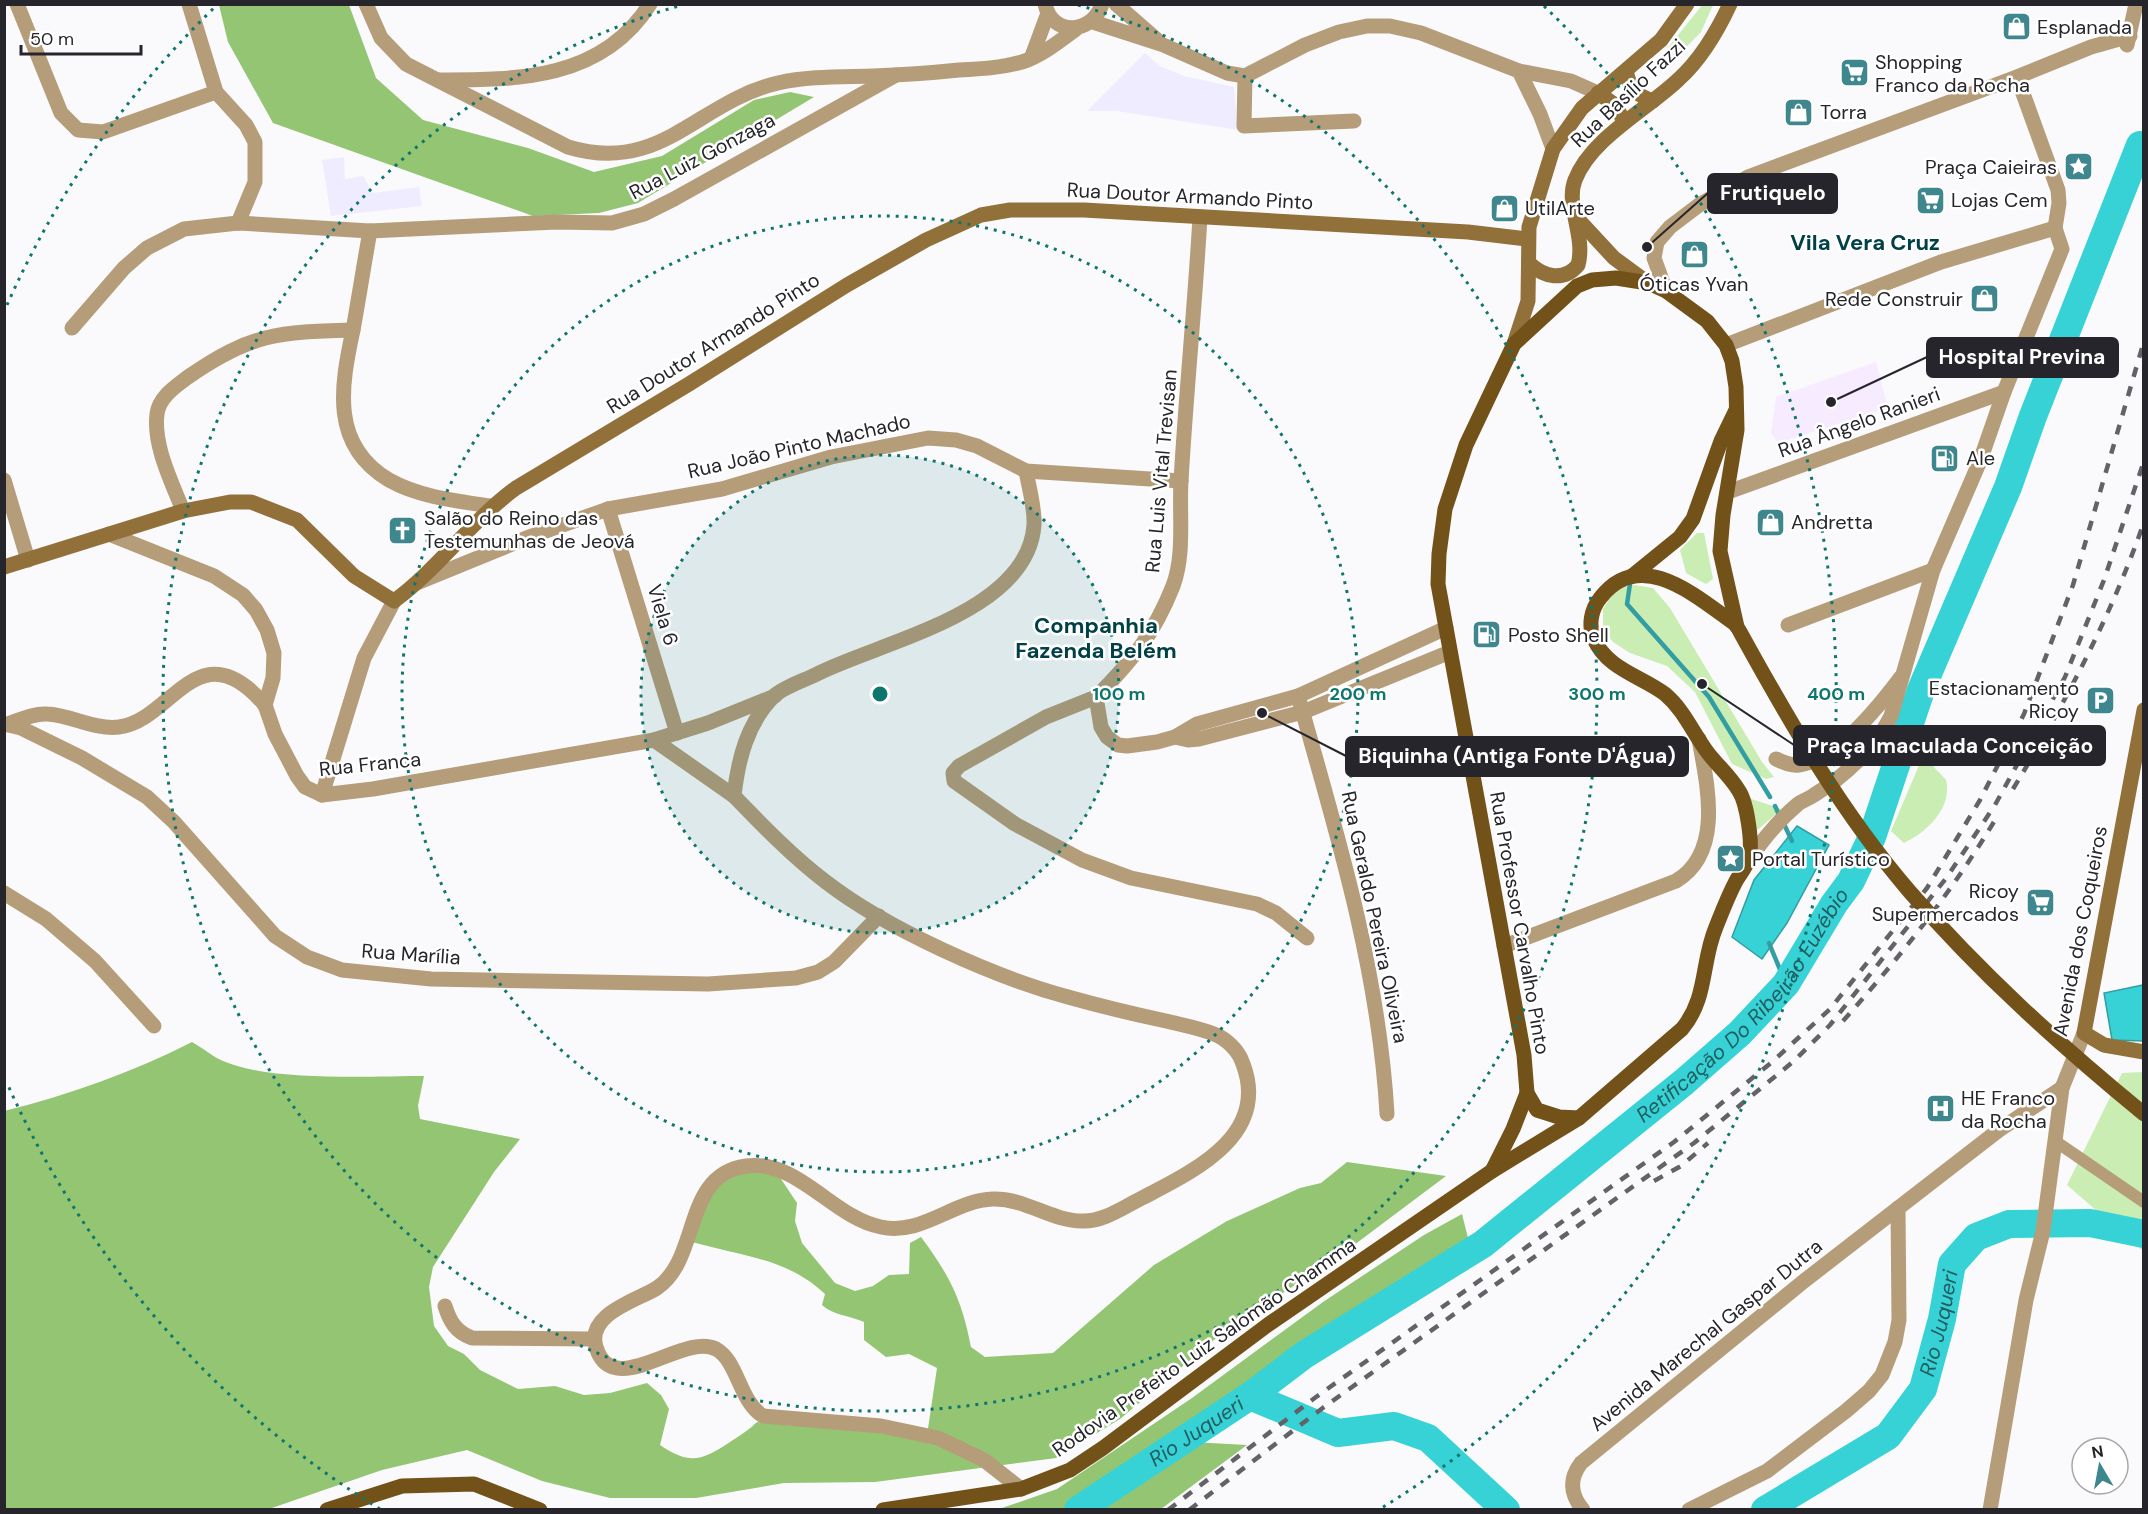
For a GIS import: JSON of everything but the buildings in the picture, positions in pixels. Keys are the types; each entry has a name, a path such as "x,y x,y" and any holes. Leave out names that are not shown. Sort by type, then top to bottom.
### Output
{"main road":[{"name":"Rua Basílio Fazzi","path":"1687,4 1661,40 1598,93 1577,115 1553,149 1527,238 1530,264 1550,276 1573,271 1580,258 1572,196 1575,177 1581,167 1624,121 1681,78 1702,53 1730,4"},
{"path":"1626,71 1629,85 1635,92 1653,100"},
{"path":"1598,93 1615,105 1624,121"},
{"name":"Rua Doutor Armando Pinto","path":"394,601 419,582 490,506 516,488 847,285 926,240 981,215 1010,210 1084,210 1468,231 1527,238"},
{"path":"1576,217 1614,258 1648,283 1666,291 1707,321 1726,345 1732,361 1737,430 1723,515 1720,551 1737,627 1786,716 1829,783 1909,891 2010,999 2061,1046 2144,1114"},
{"name":"Rua Professor Carvalho Pinto","path":"1492,1171 1513,1130 1527,1093 1524,1055 1438,584 1438,554 1445,509 1466,445 1514,344 1526,310 1530,264"},
{"path":"1514,344 1577,286 1602,278 1648,283"},
{"path":"1737,408 1720,441 1694,519 1680,537 1632,576 1602,595 1594,606 1591,619 1595,640 1610,660 1665,695 1741,793 1749,833 1749,860"},
{"path":"4,567 183,511 230,502 251,502 297,520 312,532 354,576 394,601"},
{"path":"1632,576 1650,575 1671,582 1737,627"},
{"name":"Avenida dos Coqueiros","path":"2084,1033 2144,710"},
{"name":"Rodovia Prefeito Luiz Salomão Chamma","path":"883,1509 1021,1490 1070,1470 1269,1324 1492,1171 1579,1119 1674,1036 1695,1014 1713,933 1736,882 1749,860"},
{"path":"2084,1033 2104,1045 2144,1052"},
{"path":"1527,1093 1537,1110 1579,1119"},
{"path":"327,1509 402,1486 474,1484 540,1509"}],"street":[{"path":"17,4 61,113 78,130 103,132 216,92"},
{"path":"189,4 216,92 246,125 255,142 255,182 238,223"},
{"path":"366,4 381,38 391,51 406,64 568,147 592,154 616,154 651,147 747,93 778,83 813,78 1005,67 1032,56 1076,29 1093,22 1161,44 1197,62 1227,73 1245,76 1305,45 1339,32 1367,26 1390,26 1421,33 1519,71 1571,81 1598,93"},
{"path":"438,80 506,80 543,74 583,62 615,45 640,20 650,4"},
{"path":"1093,22 1102,4"},
{"path":"1116,4 1161,44"},
{"path":"1666,291 1654,258 1657,242 1670,227 1699,205 1748,177 2017,77 2091,47 2128,42 2136,4"},
{"path":"1045,8 1058,25 1076,29"},
{"path":"1032,56 1045,8"},
{"path":"1519,71 1540,114 1553,149"},
{"name":"Rua Luiz Gonzaga","path":"72,328 124,268 147,248 184,230 238,223 370,231 557,222 612,223 644,214 896,75"},
{"path":"1245,76 1244,126 1354,120"},
{"path":"1749,860 1762,841 1799,803 1815,795 1838,777 1873,744 1894,707 1934,570 1980,461 2004,392 2062,249 2055,228 2059,203 2058,190 2017,77"},
{"name":"Rua Luis Vital Trevisan","path":"1096,697 1136,655 1149,636 1174,584 1179,557 1181,481 1200,217"},
{"path":"1726,345 1941,262 2055,228"},
{"path":"370,231 353,330 344,367 343,400 346,425 354,446 371,468 391,481 437,498 490,506"},
{"path":"183,511 164,462 157,430 157,413 166,395 213,360 263,337 286,332 353,330"},
{"name":"Rua Ângelo Ranieri","path":"1728,492 2004,392"},
{"name":"Rua João Pinto Machado","path":"419,582 538,533 608,509 722,489 831,457 928,438 957,440 977,446 1026,471"},
{"path":"734,796 742,749 751,728 775,696 827,669 960,615 1001,588 1025,561 1030,546 1034,524 1026,471 1181,481"},
{"path":"4,480 28,560"},
{"name":"Viela 6","path":"608,509 677,734"},
{"path":"109,534 214,576 243,596 256,610 267,630 274,653 273,678 265,705"},
{"path":"1788,625 1934,570"},
{"path":"322,795 364,658 394,601"},
{"path":"1307,938 1276,913 1257,904 1131,878 1082,860 1015,824 954,781 953,773 959,766 1046,717 1096,697 1101,727 1107,736 1118,745 1141,745 1175,737 1197,724 1298,696 1446,628"},
{"path":"1175,737 1188,740 1199,739 1303,712 1450,652"},
{"path":"1776,759 1797,766 1811,762 1831,750 1877,709 1905,672"},
{"path":"6,724 48,714 107,728 121,727 145,716 185,684 206,676 230,678 237,681 253,691 265,705"},
{"name":"Rua Franca","path":"265,705 275,734 297,776 305,786 322,795 373,789 654,740 677,734 775,696"},
{"name":"Rua Geraldo Pereira Oliveira","path":"1298,696 1332,812 1355,906 1384,1055 1387,1114"},
{"name":"Rua Marília","path":"6,724 21,728 82,758 147,797 174,822 275,936 307,957 342,970 431,979 708,984 796,978 818,972 834,962 879,916"},
{"path":"1504,946 1676,881 1694,868 1711,806 1699,739"},
{"path":"654,740 734,796 766,830 826,883 879,916 1016,981 1065,997 1215,1034 1237,1052 1247,1080 1246,1112 1237,1130 1207,1163 1106,1216 1085,1221 1071,1220 1012,1200 991,1199 967,1204 919,1225 896,1229 877,1227 783,1172 763,1166 744,1166 729,1171 710,1185 702,1198 679,1262 670,1277 644,1296 606,1316 596,1329 594,1339 603,1362 610,1367 622,1368 676,1353 711,1347 721,1353 746,1399 763,1416 881,1426 938,1438 984,1460 1021,1490"},
{"path":"4,893 46,919 95,961 154,1026"},
{"name":"Avenida dos Coqueiros","path":"1990,1509 2026,1300 2036,1262 2047,1200 2062,1088 2084,1033"},
{"name":"Avenida Marechal Gaspar Dutra","path":"1583,1509 1573,1493 1572,1484 1574,1473 1581,1463 1898,1208 1999,1130 2062,1088"},
{"path":"2055,1141 2144,1202"},
{"path":"1689,1509 1767,1472 1846,1411 1869,1391 1882,1375 1899,1320 1898,1208"},
{"path":"445,1306 450,1321 456,1329 472,1338 594,1339"}],"shaded area":[{"path":"1145,53 1160,66 1184,76 1234,87 1238,130 1117,111 1087,111"},
{"path":"344,157 345,179 363,176 373,193 419,187 422,206 331,216 322,160"},
{"path":"1876,362 1888,408 1778,443 1771,433 1776,397"}],"green space":[{"path":"1703,4 1713,5 1701,32 1662,72 1658,69 1658,60"},
{"path":"219,5 349,5 376,78 423,120 528,148 594,172 662,156 754,100 790,92 814,97 638,203 599,213 533,216 273,123 228,42"},
{"path":"1697,533 1704,533 1713,579 1706,584 1686,573 1680,550"},
{"path":"1634,585 1653,588 1670,608 1762,762 1774,777 1766,779 1732,764 1695,692 1667,666 1630,653 1613,642 1603,629 1603,609 1617,588"},
{"path":"1926,749 1931,763 1946,780 1945,800 1942,810 1929,826 1904,843 1891,831"},
{"path":"1745,797 1782,809 1755,832"},
{"path":"192,1042 223,1061 243,1068 267,1072 350,1077 424,1076 418,1106 420,1119 520,1139 494,1172 433,1267 429,1287 434,1326 448,1346 464,1354 480,1370 518,1389 555,1386 584,1395 610,1393 647,1383 661,1395 669,1409 660,1445 688,1458 703,1457 711,1453 757,1422 795,1426 844,1426 926,1442 937,1368 909,1354 886,1357 864,1340 864,1322 826,1308 822,1305 825,1294 795,1273 763,1260 692,1242 712,1187 745,1170 779,1176 797,1203 795,1221 802,1243 835,1283 855,1291 873,1286 889,1275 909,1274 910,1243 921,1237 954,1289 971,1347 985,1357 1053,1353 1154,1265 1227,1221 1300,1188 1321,1183 1347,1162 1446,1176 1342,1254 1221,1334 1120,1419 1056,1458 875,1482 784,1483 696,1498 610,1498 542,1481 467,1450 382,1470 269,1509 5,1510 4,1111 100,1082"},
{"path":"2143,1072 2143,1251 2067,1185 2122,1073"},
{"path":"1462,1214 1470,1246 1300,1351 1242,1395 1187,1432 1192,1442 1247,1445 1161,1509 999,1509 1057,1489 1192,1398 1323,1302 1424,1235"}],"water":[{"path":"1797,826 1829,845 1787,923 1762,959 1732,937 1754,880"},
{"path":"2143,985 2143,1041 2112,1040 2104,993"}],"waterway":[{"name":"Retificação Do Ribeirão Euzébio","path":"1078,1510 1250,1396 1304,1355 1483,1244 1684,1082 1740,1033 1786,984 1834,904 1851,881 1872,837 1921,690 2008,487 2033,416 2140,145"},
{"path":"1630,584 1627,604 1709,697 1770,797"},
{"path":"1775,806 1780,817"},
{"path":"1783,822 1792,841"},
{"path":"1769,943 1786,984"},
{"name":"Rio Juqueri","path":"1765,1510 1888,1436 1923,1389 1942,1319 1952,1264 1976,1237 2009,1224 2090,1223 2144,1234"},
{"name":"Rio Juqueri","path":"1250,1396 1338,1433 1394,1426 1428,1438 1506,1510"}],"railway":[{"path":"1168,1510 1316,1397 1674,1142 1772,1062 1830,1009 1927,888 1980,800 2024,714 2073,585 2144,341"},
{"path":"1189,1510 1324,1407 1694,1143 1794,1061 1830,1025 1947,877 1995,805 2065,677 2104,580 2144,461"},
{"path":"2013,789 2086,659 2117,592 2144,522"},
{"path":"1843,1021 1924,924 1961,873 1995,820"},
{"path":"1654,1181 1681,1166 1708,1143"}],"place":[{"name":"Esplanada","path":"2016,27"},
{"name":"Shopping Franco da Rocha","path":"1854,73"},
{"name":"Torra","path":"1799,112"},
{"name":"Praça Caieiras","path":"2078,167"},
{"name":"Lojas Cem","path":"1930,200"},
{"name":"UtilArte","path":"1504,208"},
{"name":"Frutiquelo","path":"1647,247"},
{"name":"Óticas Yvan","path":"1694,254"},
{"name":"Rede Construir","path":"1984,299"},
{"name":"Hospital Previna","path":"1831,402"},
{"name":"Ale","path":"1945,458"},
{"name":"Andretta","path":"1770,522"},
{"name":"Salão do Reino das Testemunhas de Jeová","path":"403,530"},
{"name":"Posto Shell","path":"1487,635"},
{"name":"Praça Imaculada Conceição","path":"1702,684"},
{"name":"Estacionamento Ricoy","path":"2100,700"},
{"name":"Biquinha (Antiga Fonte D'Água)","path":"1262,713"},
{"name":"Portal Turístico","path":"1731,859"},
{"name":"Ricoy Supermercados","path":"2040,902"},
{"name":"HE Franco da Rocha","path":"1940,1109"}],"district":[{"name":"Vila Vera Cruz","path":"1865,242"},
{"name":"Companhia Fazenda Belém","path":"1096,638"}]}
